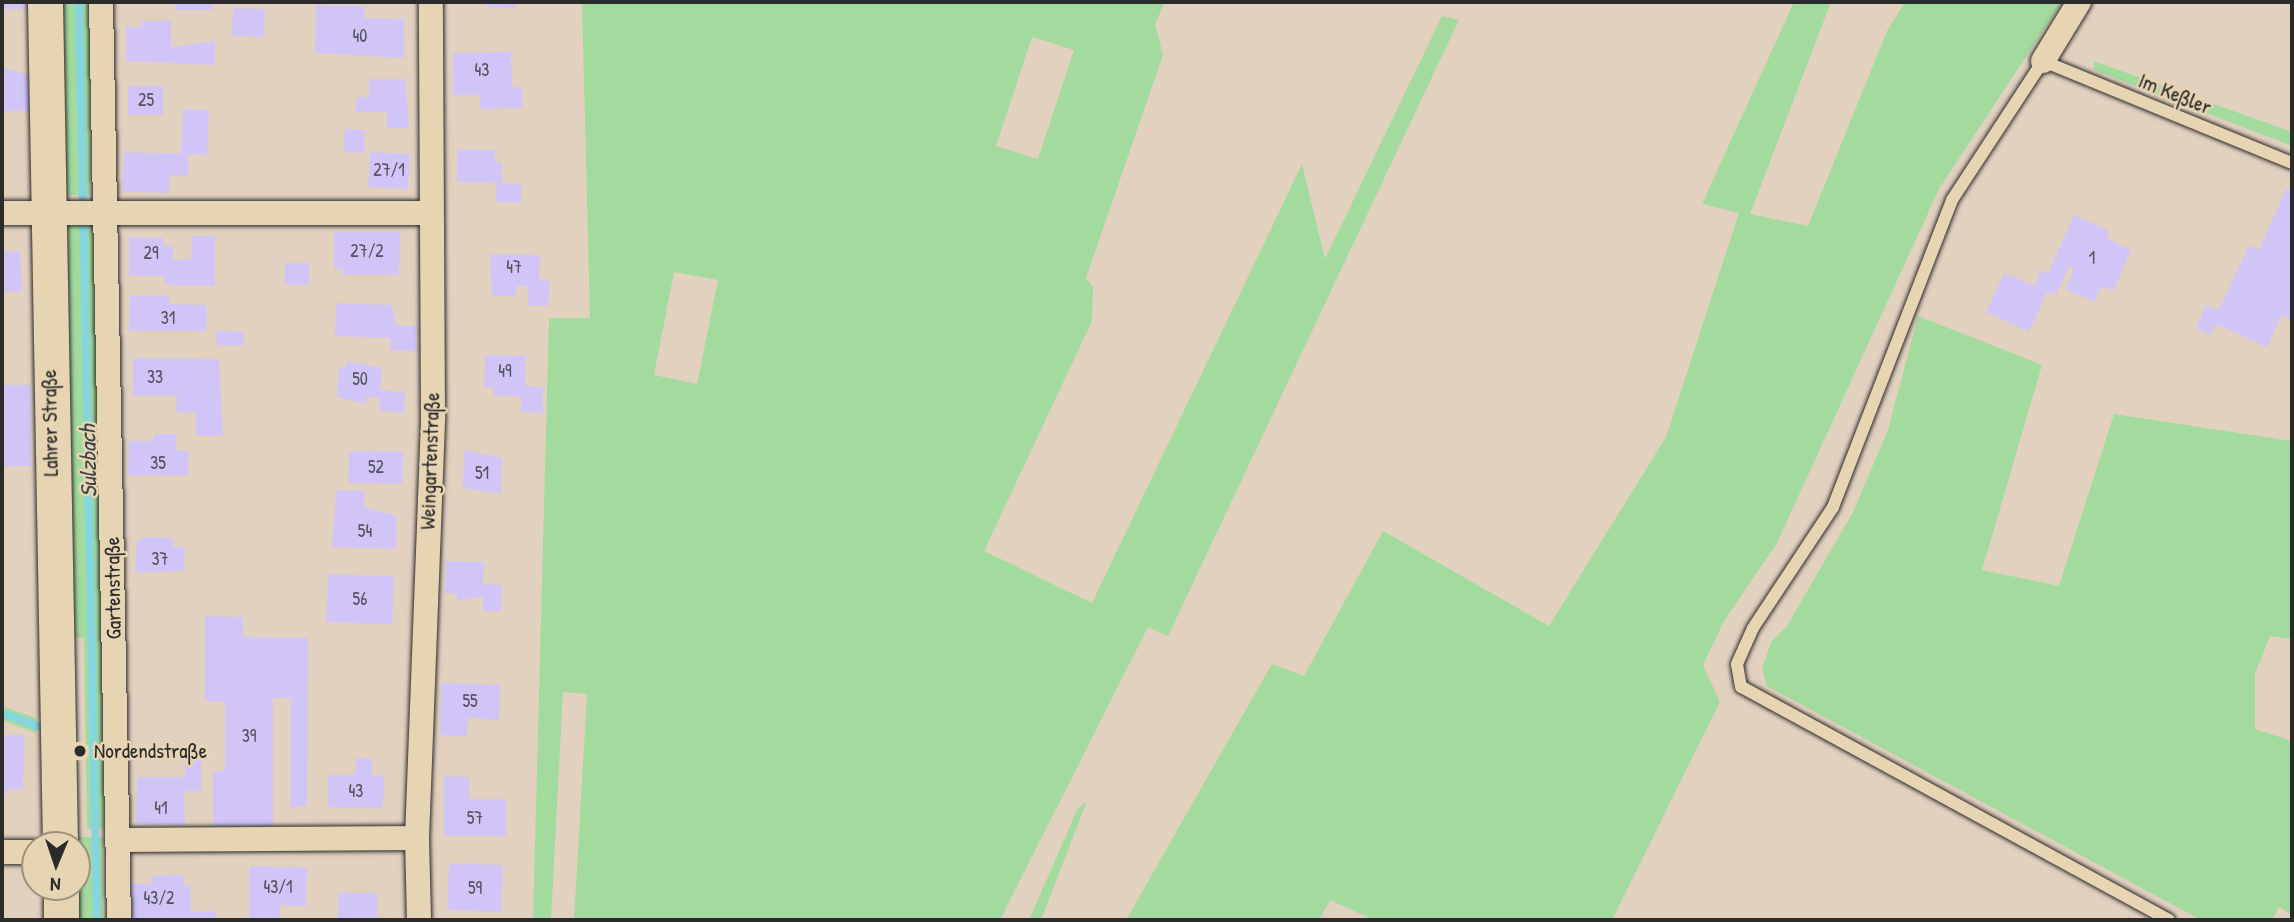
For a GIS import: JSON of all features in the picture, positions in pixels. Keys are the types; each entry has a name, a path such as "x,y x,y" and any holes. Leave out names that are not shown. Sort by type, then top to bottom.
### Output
{"street":[{"name":"Lahrer Straße","path":"45,2 52,211 60,831"},
{"name":"Gartenstraße","path":"101,2 100,211 120,920"},
{"name":"Weingartenstraße","path":"419,920 417,838 433,416 431,2"},
{"path":"2043,61 2079,2"},
{"path":"2,213 432,213"},
{"path":"118,840 417,838"},
{"path":"2,852 21,852"},
{"path":"61,901 61,920"}],"lane":[{"name":"Im Keßler","path":"2043,61 2292,163"},
{"path":"2043,61 1952,200 1838,495 1753,628 1737,664 1741,687 2169,920"}],"green space":[{"path":"58,2 90,2 90,195 58,195"},
{"path":"582,2 1165,2 1155,24 1163,55 1086,278 1093,287 1092,321 984,551 1092,603 1302,164 1325,259 1442,16 1459,20 1168,636 1148,627 1000,920 574,920 587,694 563,692 551,920 533,920 549,318 590,318","holes":["1032,37 1074,50 1038,159 996,146","674,272 718,280 697,384 654,375"]},
{"path":"1794,2 1831,2 1750,214 1808,226 1887,31 1905,2 2062,2 1939,189 1777,543 1724,621 1703,665 1720,702 1612,920 1374,920 1330,900 1319,920 1126,920 1272,664 1304,676 1383,531 1549,626 1666,437 1739,213 1702,204"},
{"path":"2094,61 2292,132 2292,146 2094,70"},
{"path":"60,223 93,223 106,828 87,829 84,638 69,638"},
{"path":"1918,316 2042,365 1982,570 2059,586 2114,414 2292,441 2292,639 2270,636 2255,674 2255,729 2292,741 2292,915 2279,907 2272,920 2201,920 1767,686 1762,669 1771,642 1787,626 1853,512 1888,430"},
{"path":"2,706 36,718 36,733 2,720"},
{"path":"1087,801 1041,920 1029,920 1077,810"},
{"path":"91,837 103,837 103,920 75,920 75,901 91,901"}],"building":[{"path":"2,2 27,2 27,9 2,9"},
{"path":"175,2 213,2 213,10 175,10"},
{"path":"486,2 515,2 515,8 486,7"},
{"path":"316,5 365,6 364,18 404,19 404,58 315,53"},
{"path":"233,8 265,9 264,37 232,36"},
{"path":"142,21 171,21 171,47 215,41 215,65 126,61 126,27 142,27"},
{"path":"511,52 512,87 522,87 522,108 480,109 480,95 453,95 453,53"},
{"path":"2,68 30,75 30,111 2,111"},
{"path":"369,79 405,79 409,128 387,128 387,112 356,112 356,97 369,97"},
{"path":"128,86 163,86 163,115 128,115"},
{"path":"183,109 209,110 207,155 188,154 188,176 170,175 169,193 122,191 124,152 181,154"},
{"path":"345,129 365,130 364,153 344,152"},
{"path":"457,149 495,150 495,162 502,162 502,183 521,184 521,203 496,202 496,183 457,182"},
{"path":"370,152 410,154 408,189 368,187"},
{"path":"2286,189 2292,191 2292,320 2282,315 2267,347 2216,324 2210,335 2196,328 2206,305 2219,310 2249,245 2259,250"},
{"path":"2074,215 2110,231 2106,238 2131,250 2113,291 2102,286 2094,302 2065,289 2074,268 2069,266 2056,295 2047,292 2029,332 1986,312 2004,273 2034,286 2041,270 2048,274"},
{"path":"334,232 400,232 399,275 342,275 343,270 334,269"},
{"path":"192,236 215,236 215,286 165,285 165,276 129,276 129,237 164,238 164,246 173,246 173,260 191,260"},
{"path":"20,251 22,291 4,292 2,252"},
{"path":"490,254 540,255 539,280 550,280 548,306 528,305 528,286 516,286 516,296 492,296"},
{"path":"285,263 309,263 309,285 285,285"},
{"path":"130,295 169,296 169,304 207,305 206,331 129,331"},
{"path":"336,303 392,305 396,325 417,326 416,351 390,350 391,338 335,336"},
{"path":"217,331 244,332 243,346 217,345"},
{"path":"485,355 526,356 525,386 543,387 543,413 521,412 521,397 494,396 494,388 484,388"},
{"path":"133,358 219,359 223,436 196,436 196,413 176,412 177,396 133,396"},
{"path":"346,361 382,368 380,390 405,392 404,413 379,411 380,398 366,397 366,404 337,397 339,367 346,367"},
{"path":"2,385 31,385 31,466 2,466"},
{"path":"154,434 176,434 176,450 189,451 188,476 128,475 129,441 153,441"},
{"path":"464,450 502,458 501,494 463,488"},
{"path":"349,451 403,452 402,484 348,483"},
{"path":"336,490 365,491 364,507 397,516 396,549 332,547"},
{"path":"148,537 173,538 173,547 185,547 184,571 135,573 137,541"},
{"path":"446,561 484,562 483,584 502,585 501,611 483,611 483,596 457,601 457,594 445,593"},
{"path":"328,574 394,576 392,624 326,622"},
{"path":"205,616 243,617 243,637 308,638 307,806 291,807 291,698 273,698 273,826 213,826 213,771 225,771 225,702 205,701"},
{"path":"442,683 500,685 499,720 468,718 467,736 440,735"},
{"path":"2,735 24,735 23,789 8,789 8,793 2,793"},
{"path":"185,749 201,749 201,791 184,791 185,825 136,824 137,777 185,777"},
{"path":"356,758 372,759 372,776 384,776 383,808 328,807 328,775 355,775"},
{"path":"444,776 469,777 469,799 506,799 506,836 444,836"},
{"path":"449,863 503,865 501,912 447,910"},
{"path":"250,866 307,868 306,906 280,905 280,920 249,920"},
{"path":"183,875 184,885 190,885 191,912 216,911 216,920 129,920 128,884 151,884 151,876"},
{"path":"338,893 377,893 377,920 338,920"}],"waterway":[{"name":"Sulzbach","path":"79,2 97,920"},
{"path":"2,713 40,727"}],"place":[{"name":"Nordendstraße","path":"80,751"}]}
